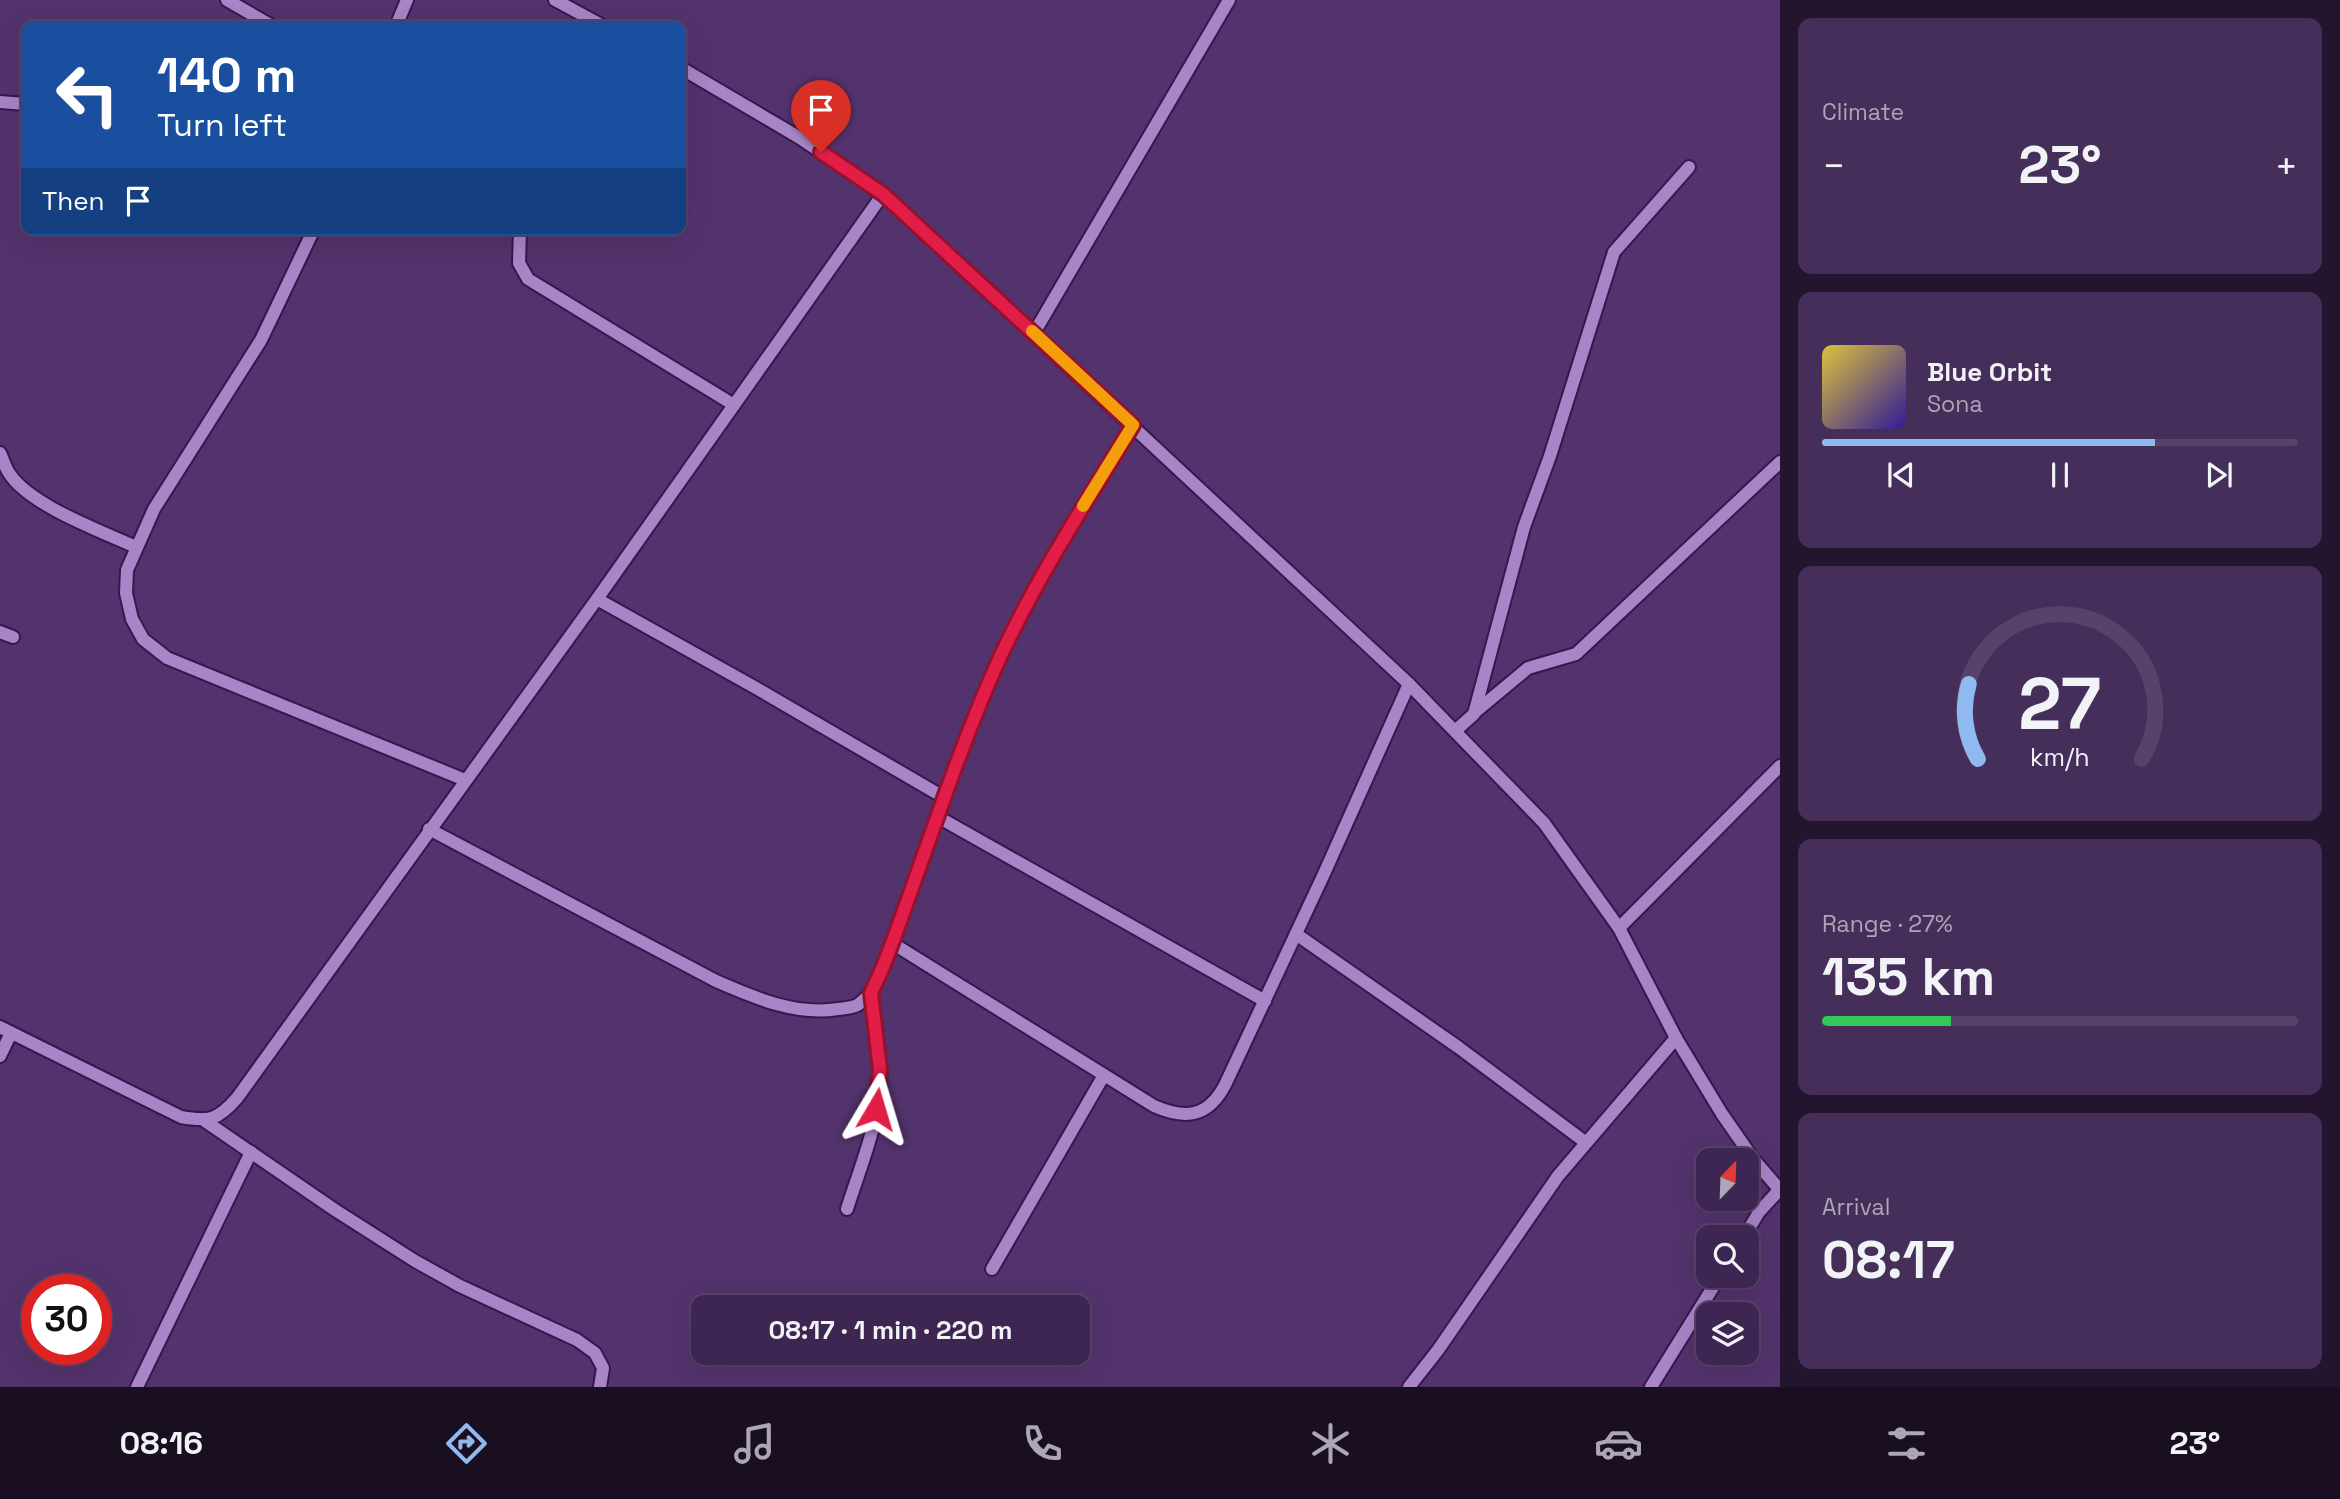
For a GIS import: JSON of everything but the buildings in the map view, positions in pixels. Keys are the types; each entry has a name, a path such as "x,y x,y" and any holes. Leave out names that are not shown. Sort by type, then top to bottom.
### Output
{"street":[{"path":"227,0 263,21"},
{"path":"398,21 407,0"},
{"path":"555,0 594,21"},
{"path":"1034,333 1229,0"},
{"path":"686,71 800,138 883,194 1409,684 1544,823 1619,928 1676,1038 1722,1114 1754,1160 1780,1190 1759,1212 1751,1225"},
{"path":"0,103 21,104"},
{"path":"1474,713 1524,527 1550,456 1614,252 1689,167"},
{"path":"205,1121 223,1114 237,1098 597,598 883,194"},
{"path":"311,235 261,340 154,509 136,547 127,570 126,593 132,619 143,639 167,658 465,780"},
{"path":"520,235 519,263 528,279 734,405"},
{"path":"429,829 716,981 760,1000 780,1006 828,1011 857,1006 871,993 892,943 976,717 1017,622 1039,579 1133,425"},
{"path":"0,453 9,474 26,491 44,503 136,547"},
{"path":"1455,731 1528,668 1576,653 1780,462"},
{"path":"597,598 945,798"},
{"path":"892,943 1154,1106 1173,1114 1197,1113 1216,1101 1265,1001 1409,684"},
{"path":"1619,928 1780,766"},
{"path":"938,817 1265,1001"},
{"path":"1296,934 1458,1047 1585,1142"},
{"path":"847,1209 873,1126 879,1092 880,1069 871,993"},
{"path":"0,1056 6,1030 181,1117 205,1121 415,1261 460,1286 577,1340 595,1353 603,1368 600,1387"},
{"path":"1409,1387 1438,1350 1558,1176 1676,1038"},
{"path":"992,1269 1104,1076"},
{"path":"136,1387 251,1153"},
{"path":"1651,1387 1713,1288"}],"slow traffic":[{"path":"1032,331 1133,425 1083,506"}],"route":[{"path":"821,152 883,194 1133,425 1039,579 1000,658 871,993 880,1069 876,1109"}]}
